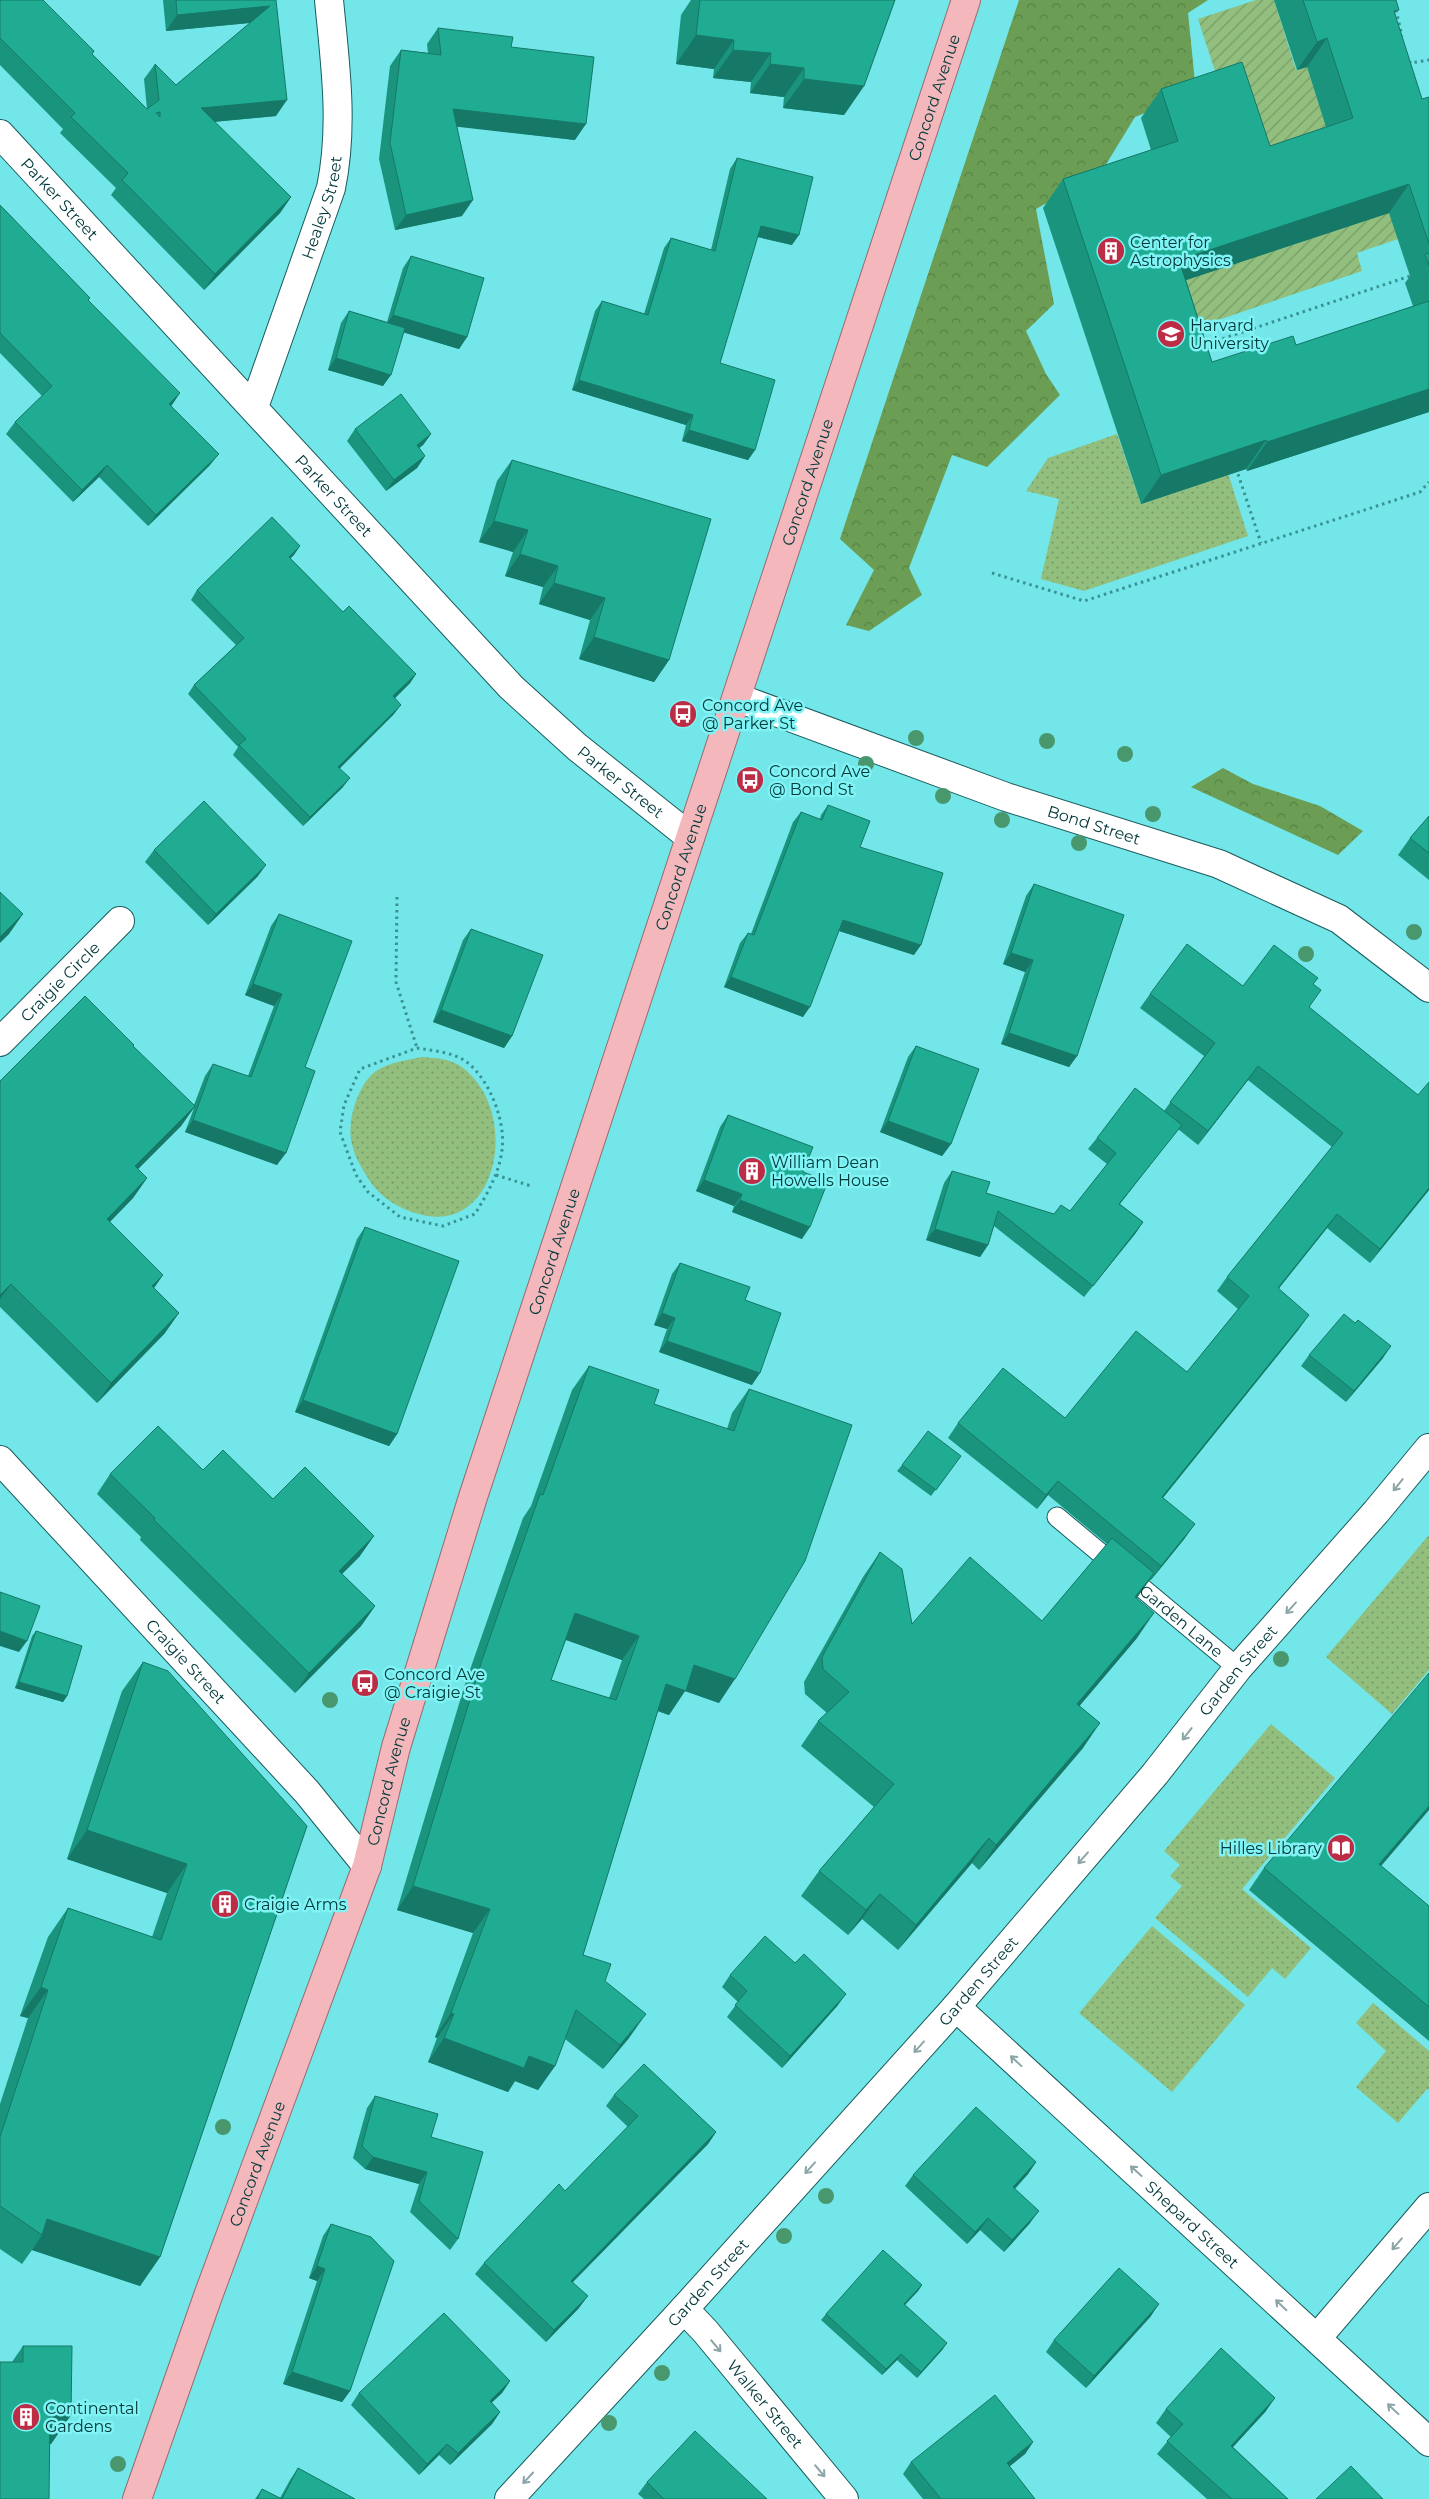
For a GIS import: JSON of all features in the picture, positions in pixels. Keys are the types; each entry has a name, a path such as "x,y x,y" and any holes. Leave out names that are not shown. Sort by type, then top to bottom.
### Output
{"main road":[{"name":"Concord Avenue","path":"137,2499 208,2296 367,1866 396,1747 470,1507 690,837 738,698 966,0"}],"street":[{"name":"Healey Street","path":"254,407 331,188 338,156 338,94 329,0"},
{"name":"Parker Street","path":"0,134 254,407 453,627 511,687 577,747 690,837"},
{"name":"Bond Street","path":"738,698 1006,797 1219,864 1339,919 1429,988"},
{"name":"Craigie Circle","path":"0,1042 120,921"},
{"name":"Garden Street","path":"509,2499 684,2309 956,2007 1155,1774 1238,1668 1376,1512 1429,1448"},
{"name":"Craigie Street","path":"0,1460 307,1792 367,1866"},
{"name":"Shepard Street","path":"956,2007 1429,2442"},
{"path":"1317,2338 1429,2207"},
{"name":"Walker Street","path":"684,2309 705,2331 710,2340 844,2499"}],"lane":[{"name":"Garden Lane","path":"1057,1517 1238,1668"}],"path":[{"path":"1396,9 1405,45"},
{"path":"1408,54 1410,64"},
{"path":"1406,68 1410,64 1429,60"},
{"path":"1198,347 1410,276"},
{"path":"1234,460 1261,543"},
{"path":"992,573 1084,601 1420,492 1429,482"},
{"path":"397,897 396,982 417,1048"},
{"path":"417,1048 444,1052 468,1063 493,1096 504,1133 496,1175 475,1214 443,1226 400,1217 368,1192 356,1175 340,1132 344,1105 360,1068 417,1048"},
{"path":"496,1175 531,1186"}],"green space":[{"path":"1019,0 1208,0 1188,13 1196,92 1135,117 1102,171 1036,209 1054,304 1026,331 1046,374 1060,395 987,467 952,455 909,568 922,595 869,631 846,625 874,570 840,539"},
{"path":"1256,0 1274,0 1296,70 1307,67 1333,147 1249,175 1198,19"},
{"path":"1414,204 1395,229 1398,239 1357,253 1362,271 1174,335 1184,245"},
{"path":"1213,426 1248,536 1084,591 1041,579 1059,499 1026,491 1048,458 1117,434 1141,504 1218,478"},
{"path":"1223,768 1253,784 1320,806 1363,831 1338,855 1191,787"},
{"path":"423,1057 444,1060 459,1065 482,1089 492,1114 496,1142 492,1169 481,1192 464,1209 441,1217 412,1212 391,1202 380,1193 370,1181 358,1160 353,1148 351,1135 352,1115 355,1104 370,1077 387,1065"},
{"path":"1429,1535 1429,1670 1392,1714 1326,1657"},
{"path":"1271,1724 1335,1778 1242,1889 1311,1948 1285,1979 1272,1968 1248,1997 1155,1918 1182,1886 1170,1876 1180,1865 1164,1851"},
{"path":"1152,1926 1245,2005 1172,2092 1079,2013"},
{"path":"1373,2003 1429,2051 1429,2090 1427,2089 1398,2123 1356,2087 1386,2051 1356,2023"}],"building":[{"path":"0,0 43,0 94,51 92,54 147,109 159,100 155,64 176,85 270,6 177,15 176,0 276,0 287,100 201,108 291,197 215,274 122,180 128,173 71,117 75,113 0,38"},
{"path":"700,0 895,0 864,86 804,79 804,68 770,64 771,53 733,50 734,40 696,35"},
{"name":"Center for Astrophysics","path":"1303,0 1396,0 1399,10 1394,11 1422,99 1429,97 1429,244 1409,184 1179,260 1212,362 1293,336 1296,345 1429,301 1429,389 1161,475 1063,179 1178,141 1161,89 1242,62 1270,146 1353,118 1327,38 1317,42"},
{"path":"438,28 513,37 511,47 594,57 586,124 453,109 473,200 406,215 390,143 401,50 441,55"},
{"path":"737,158 813,177 799,235 761,226 720,363 775,380 755,450 689,430 693,415 579,380 602,301 648,315 671,238 715,251"},
{"path":"0,205 90,298 88,300 180,393 169,404 219,454 156,515 107,465 82,490 15,422 52,386 0,333"},
{"path":"1429,253 1429,266 1425,254"},
{"path":"411,256 484,278 467,337 393,315"},
{"path":"349,311 405,328 391,375 336,358"},
{"path":"401,394 431,434 417,445 425,456 394,480 355,429"},
{"path":"512,460 711,519 669,660 594,637 605,598 554,583 558,566 520,554 528,530 494,521"},
{"path":"272,517 300,546 289,557 343,612 349,606 416,674 393,696 401,705 338,767 350,778 310,817 239,745 246,739 194,685 244,638 197,590"},
{"path":"204,801 266,865 216,914 154,850"},
{"path":"828,805 870,821 860,847 943,873 921,945 843,920 810,1007 731,977 748,933 754,935 801,812 822,820"},
{"path":"1429,816 1429,853 1410,838"},
{"path":"1034,884 1124,915 1077,1056 1009,1033 1033,960 1011,953"},
{"path":"0,892 23,914 0,937"},
{"path":"279,914 352,941 305,1067 315,1071 286,1153 193,1120 213,1064 251,1077 282,994 253,984"},
{"path":"471,929 543,955 512,1036 441,1010"},
{"path":"1187,944 1243,986 1274,945 1318,978 1313,984 1321,990 1309,1007 1418,1095 1429,1082 1429,1188 1380,1249 1337,1214 1278,1288 1309,1315 1162,1497 1195,1524 1161,1566 1058,1481 1046,1495 958,1423 1003,1368 1065,1418 1136,1331 1187,1372 1249,1296 1227,1277 1343,1133 1258,1066 1208,1131 1170,1102 1215,1043 1150,994"},
{"path":"85,996 195,1106 135,1166 147,1178 107,1219 163,1275 152,1286 179,1313 111,1383 11,1284 0,1295 0,1081"},
{"path":"916,1046 979,1069 951,1144 888,1121"},
{"path":"1135,1088 1182,1125 1119,1204 1143,1222 1093,1286 998,1211 988,1245 935,1229 952,1171 990,1182 986,1193 1054,1214 1061,1205 1070,1211 1116,1153 1097,1138"},
{"name":"William Dean Howells House","path":"728,1115 813,1147 803,1172 828,1181 810,1227 740,1200 742,1194 704,1180"},
{"path":"365,1227 459,1261 397,1434 303,1400"},
{"path":"680,1263 750,1287 745,1300 781,1313 760,1373 667,1341 675,1318 662,1313"},
{"path":"1344,1314 1355,1323 1358,1320 1391,1346 1354,1391 1309,1355"},
{"path":"589,1366 659,1390 654,1404 734,1431 749,1389 852,1425 805,1561 735,1679 694,1665 686,1691 666,1684 583,1955 611,1964 605,1981 646,2014 620,2045 576,2010 555,2066 529,2056 524,2068 444,2038 454,2014 451,2013 490,1909 413,1886 482,1660 540,1494 543,1495","holes":["575,1613 639,1636 616,1700 551,1680"]},
{"path":"158,1426 203,1470 223,1450 273,1499 305,1467 374,1536 339,1571 375,1606 309,1673 110,1474"},
{"path":"928,1431 961,1456 936,1490 902,1465"},
{"path":"1112,1538 1154,1573 1135,1597 1154,1613 1077,1704 1100,1723 996,1845 989,1838 916,1925 880,1894 866,1910 819,1871 894,1784 818,1721 849,1692 823,1669 822,1657 880,1552 902,1569 912,1624 970,1557 1042,1621"},
{"path":"0,1592 40,1606 27,1641 0,1631"},
{"path":"36,1631 82,1646 67,1696 19,1682"},
{"path":"143,1662 168,1671 307,1826 160,2257 47,2219 42,2235 0,2206 0,2137 48,1990 41,1987 68,1908 161,1940 187,1864 87,1830"},
{"name":"Hilles Library","path":"1429,1673 1429,1806 1379,1864 1429,1906 1429,2007 1264,1868"},
{"path":"765,1936 795,1963 804,1954 846,1994 790,2056 735,2005 747,1991 730,1975"},
{"path":"644,2064 716,2132 571,2281 588,2296 554,2330 484,2263 559,2184 565,2191 638,2116 614,2095"},
{"path":"375,2096 438,2114 431,2137 483,2152 458,2239 419,2201 427,2172 373,2157 362,2146"},
{"path":"976,2107 1036,2162 1013,2187 1039,2211 1012,2240 988,2218 975,2232 913,2175"},
{"path":"331,2224 371,2237 394,2261 350,2391 292,2372 325,2269 317,2266"},
{"path":"883,2250 922,2285 904,2304 947,2343 921,2372 901,2354 886,2369 826,2314"},
{"path":"1119,2268 1159,2304 1094,2376 1054,2340"},
{"path":"444,2313 510,2381 490,2401 500,2412 458,2453 447,2444 427,2464 359,2393"},
{"path":"23,2346 72,2346 71,2415 50,2415 49,2499 0,2499 0,2362 23,2362"},
{"path":"1221,2348 1275,2398 1231,2446 1288,2499 1232,2499 1167,2441 1183,2424 1166,2409"},
{"path":"995,2395 1033,2442 1007,2463 1035,2499 941,2499 911,2462"},
{"path":"695,2431 767,2499 664,2499 647,2482"},
{"path":"1351,2466 1383,2499 1316,2499"},
{"path":"298,2468 355,2499 282,2499"},
{"path":"262,2489 282,2499 257,2499"}],"place":[{"name":"Center for Astrophysics","path":"1111,251"},
{"name":"Harvard University","path":"1171,334"},
{"name":"Concord Ave @ Parker St","path":"683,714"},
{"name":"Concord Ave @ Bond St","path":"750,780"},
{"name":"William Dean Howells House","path":"752,1171"},
{"name":"Concord Ave @ Craigie St","path":"365,1683"},
{"name":"Hilles Library","path":"1341,1848"},
{"name":"Craigie Arms","path":"225,1904"},
{"name":"Continental Gardens","path":"26,2417"}]}
